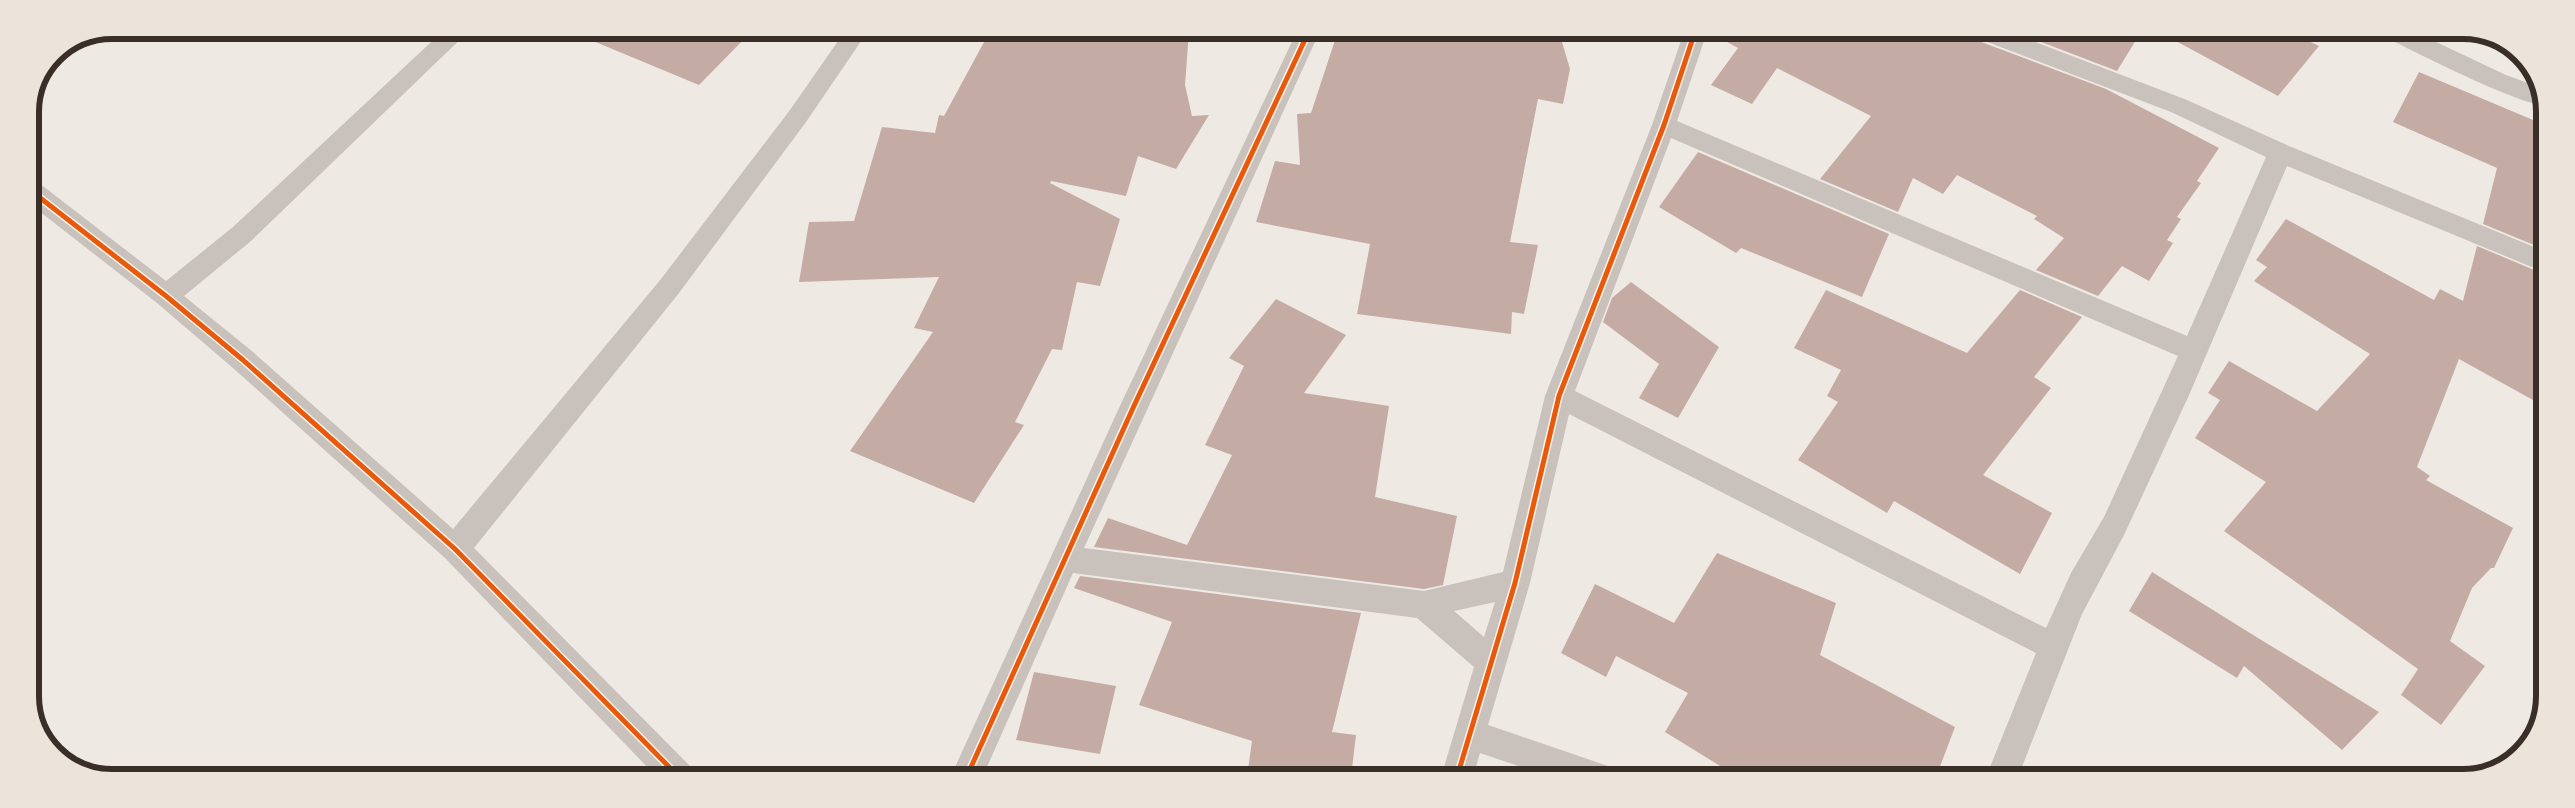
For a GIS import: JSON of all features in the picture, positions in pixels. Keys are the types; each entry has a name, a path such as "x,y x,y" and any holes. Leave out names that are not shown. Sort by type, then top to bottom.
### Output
{"street":[{"path":"166,296 242,234 449,39"},
{"path":"455,548 670,286 798,116 851,39"},
{"path":"970,769 1065,559 1306,39"},
{"path":"1459,769 1515,583 1558,396 1664,126 1693,39"},
{"path":"2003,39 2179,106 2280,153 2536,259"},
{"path":"2410,39 2498,81 2534,94"},
{"path":"1664,126 2194,350"},
{"path":"2006,769 2081,583 2114,526 2194,350 2280,153"},
{"path":"39,197 166,296 243,360 455,548 671,769"},
{"path":"1558,396 2054,647"},
{"path":"1065,559 1424,605 1515,583"},
{"path":"1424,605 1490,662"},
{"path":"1470,734 1573,769"}],"building":[{"path":"588,39 744,39 699,85"},
{"path":"986,39 1188,39 1185,85 1192,116 1209,115 1176,169 1138,156 1126,196 1051,181 1050,183 1120,219 1100,286 1077,282 1062,350 1052,349 1015,422 1024,425 974,503 850,451 933,332 914,328 939,277 799,282 809,222 854,221 882,127 935,133 939,115 944,116"},
{"path":"1335,39 1561,39 1570,69 1563,104 1538,99 1510,242 1538,245 1524,314 1512,312 1511,334 1357,314 1370,244 1256,222 1275,161 1300,165 1297,114 1311,113"},
{"path":"1722,39 1976,39 2106,89 2219,148 2197,181 2201,183 2177,217 2181,219 2167,240 2173,243 2149,281 2122,266 2098,296 2036,270 2064,238 2034,219 2037,216 1957,175 1943,194 1913,178 1898,212 1820,179 1871,116 1777,68 1752,104 1711,85 1738,48"},
{"path":"2033,39 2137,39 2117,71"},
{"path":"2172,39 2304,39 2319,46 2278,96"},
{"path":"2419,72 2536,121 2536,246 2483,224 2497,168 2393,122"},
{"path":"1698,152 1889,234 1862,297 1741,248 1736,253 1659,207"},
{"path":"2286,219 2434,300 2440,289 2463,301 2477,246 2536,271 2536,402 2459,359 2417,467 2430,476 2426,480 2513,528 2494,568 2491,568 2472,588 2450,641 2485,666 2441,725 2401,695 2418,669 2224,531 2266,482 2195,438 2220,400 2208,393 2229,361 2317,411 2370,354 2254,281 2267,267 2256,260"},
{"path":"1631,282 1719,347 1678,418 1639,398 1659,364 1603,322 1612,298"},
{"path":"1826,290 1967,353 2020,290 2082,317 2034,377 2051,388 1983,475 2052,513 2020,574 1894,501 1887,513 1798,460 1838,402 1827,396 1841,370 1794,348"},
{"path":"1276,299 1346,335 1304,393 1389,406 1375,497 1457,516 1443,585 1424,589 1094,547 1108,518 1187,545 1232,455 1205,445 1244,366 1229,358"},
{"path":"1717,553 1836,603 1820,655 1955,727 1939,769 1725,769 1665,732 1688,693 1616,656 1606,677 1561,653 1595,584 1674,623"},
{"path":"2152,572 2379,712 2342,750 2244,666 2237,678 2129,611"},
{"path":"1080,576 1361,613 1332,732 1356,735 1352,769 1248,769 1252,741 1139,705 1172,622 1074,588"},
{"path":"1034,672 1116,686 1100,754 1016,740"}],"cycle path":[{"path":"970,769 1133,408 1305,39"},
{"path":"1459,769 1515,583 1559,396 1664,125 1693,39"},
{"path":"39,197 166,296 243,360 455,549 671,769"}]}
